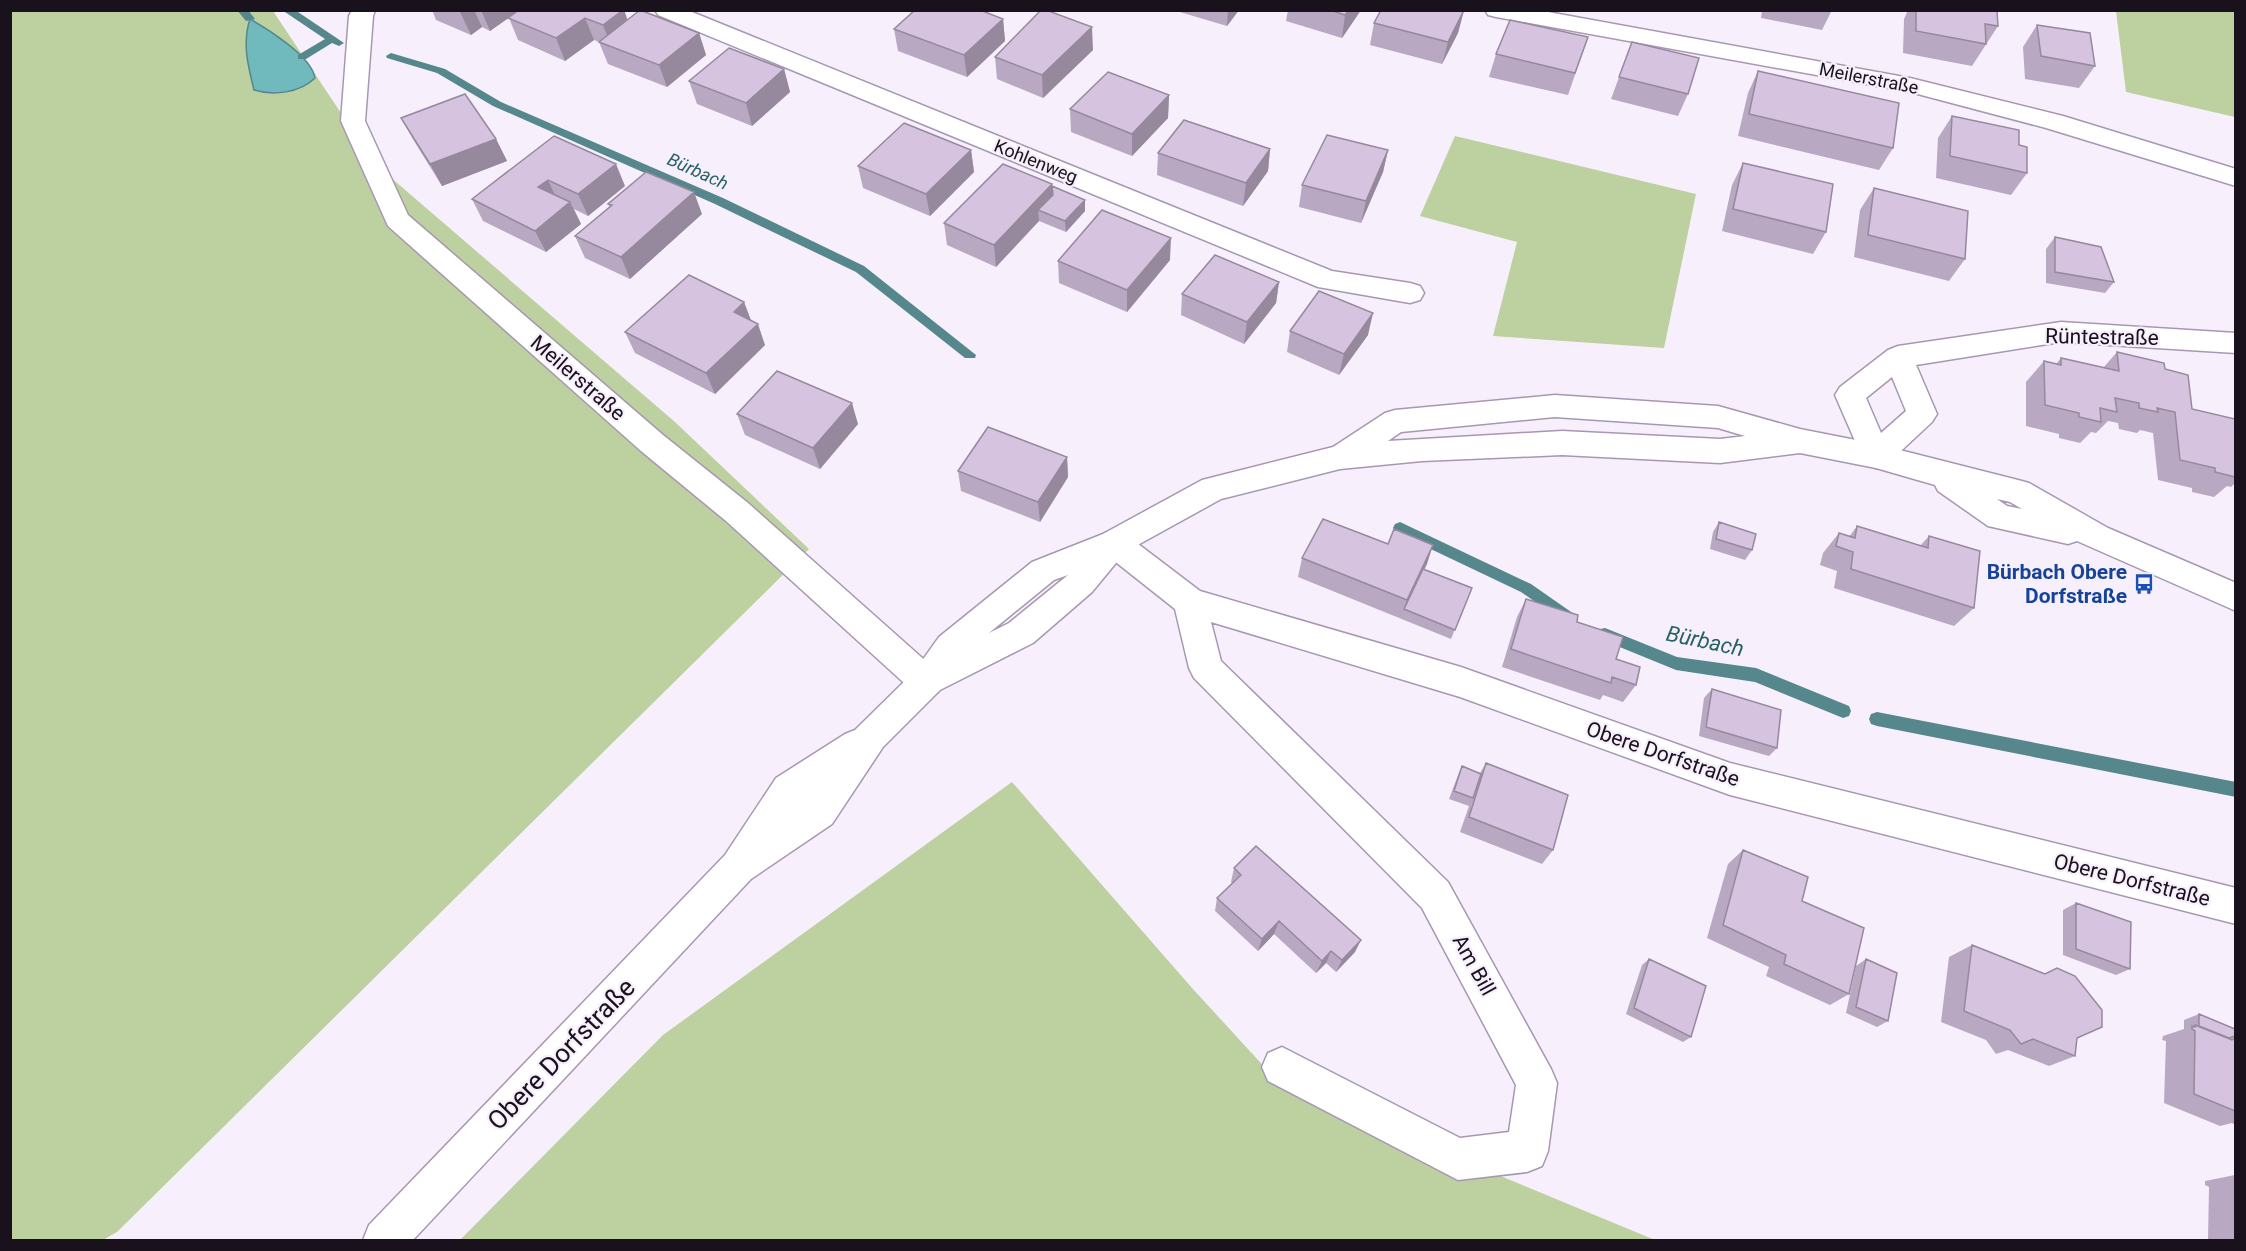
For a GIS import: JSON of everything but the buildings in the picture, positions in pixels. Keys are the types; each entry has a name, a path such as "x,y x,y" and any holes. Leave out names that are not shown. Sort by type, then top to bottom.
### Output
{"street":[{"name":"Kohlenweg","path":"666,10 1328,280 1410,293"},
{"name":"Meilerstraße","path":"1496,10 1910,85 2054,122 2235,178"},
{"name":"Meilerstraße","path":"356,12 353,121 397,220 652,443 737,512 926,682"},
{"name":"Rüntestraße","path":"1876,456 1850,394 1898,357 2061,332 2235,343"},
{"path":"1876,456 1922,414 1898,357"},
{"name":"Obere Dorfstraße","path":"384,1240 738,867 819,812 871,736 926,682 1021,633 1081,583 1114,543 1214,489 1340,458 1422,449 1562,443 1719,451 1800,441 1876,456 1936,473 1999,517 2097,537 2235,598"},
{"name":"Obere Dorfstraße","path":"1114,543 1190,602 1461,682 1730,779 2235,906"},
{"name":"Am Bill","path":"1190,602 1206,668 1435,895 1537,1083 1527,1150 1458,1159 1282,1067"}],"green space":[{"path":"10,11 273,11 375,164 675,422 809,549 117,1232 103,1240 11,1240"},
{"path":"2116,11 2235,11 2235,117 2126,92"},
{"path":"1455,136 1696,194 1664,348 1493,336 1517,242 1420,216"},
{"path":"1012,782 1192,988 1281,1085 1655,1240 460,1240 663,1035"}],"water":[{"path":"250,19 298,53 306,61 315,78 302,87 286,92 269,93 254,90 246,46"}],"waterway":[{"path":"242,10 250,19"},
{"name":"Bürbach","path":"287,10 339,43"},
{"path":"302,57 332,39"},
{"name":"Bürbach","path":"391,56 441,71 497,104 719,201 860,269 970,355"},
{"name":"Bürbach","path":"1400,528 1526,588 1569,618"},
{"name":"Bürbach","path":"1605,634 1676,663 1756,675 1843,711"},
{"name":"Bürbach","path":"1877,719 2236,790"}],"place":[{"name":"Bürbach Obere Dorfstraße","path":"2144,584"}]}
